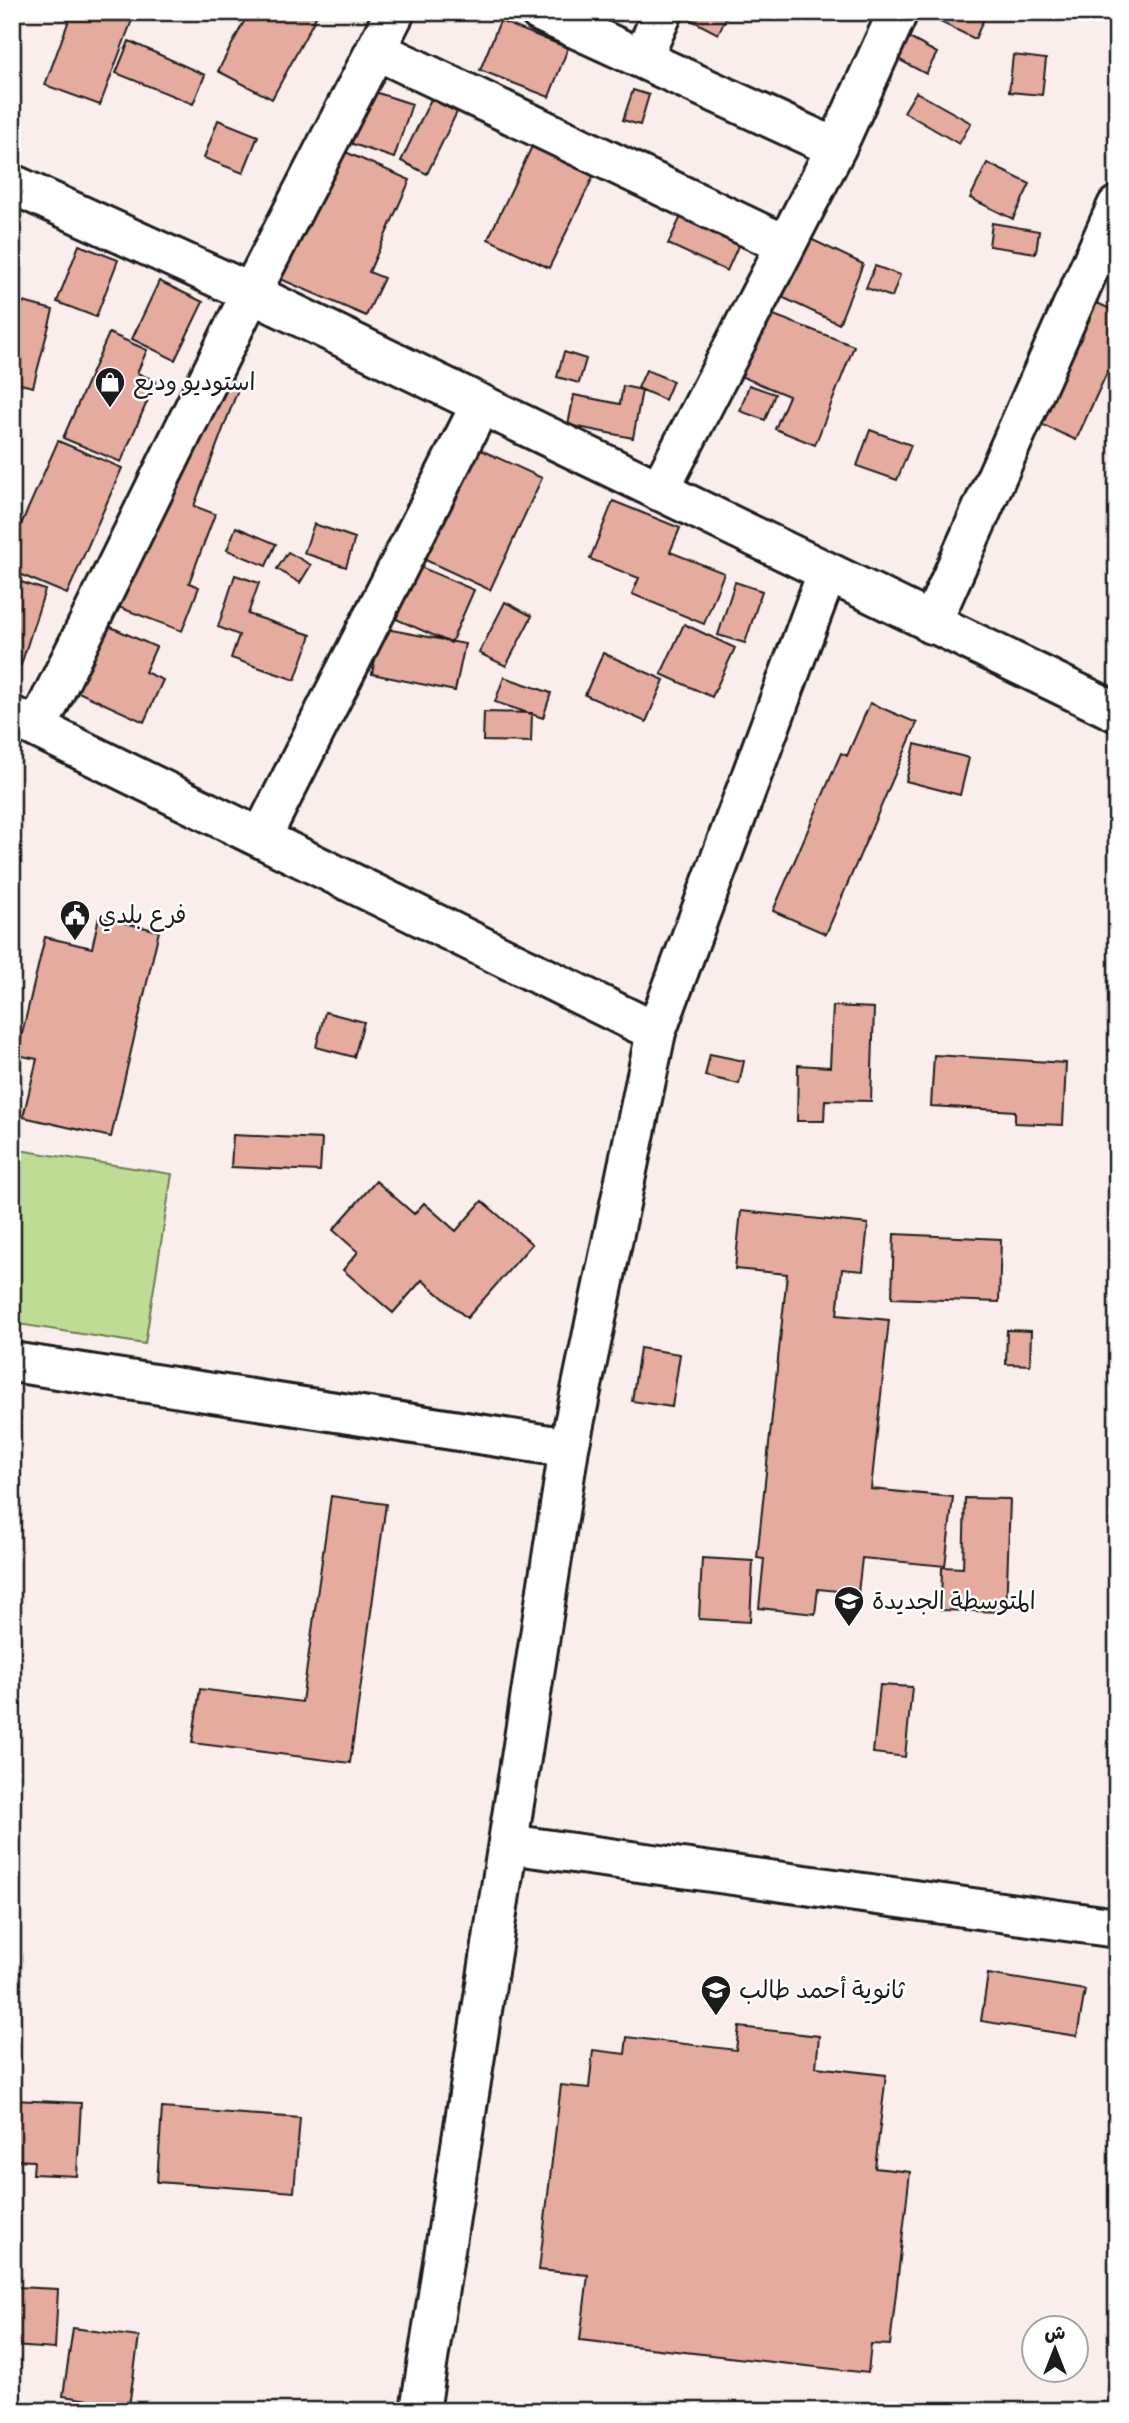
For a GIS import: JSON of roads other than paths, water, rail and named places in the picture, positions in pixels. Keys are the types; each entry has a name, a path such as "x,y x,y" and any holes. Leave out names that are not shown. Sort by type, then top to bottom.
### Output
{"street":[{"path":"396,12 25,722 656,1032"},
{"path":"540,12 836,148"},
{"path":"642,59 663,12"},
{"path":"659,491 836,148 898,12"},
{"path":"376,50 786,244"},
{"path":"12,184 251,293 1117,712"},
{"path":"931,624 1117,206"},
{"path":"261,838 481,404"},
{"path":"420,2411 569,1448 656,1032 827,573"},
{"path":"12,1362 569,1448"},
{"path":"508,1844 1117,1928"}],"place":[{"name":"استوديو وديع","path":"110,409"},
{"name":"فرع بلدي","path":"75,942"},
{"name":"المتوسطة الجديدة","path":"849,1628"},
{"name":"ثانوية أحمد طالب","path":"716,2017"}]}
